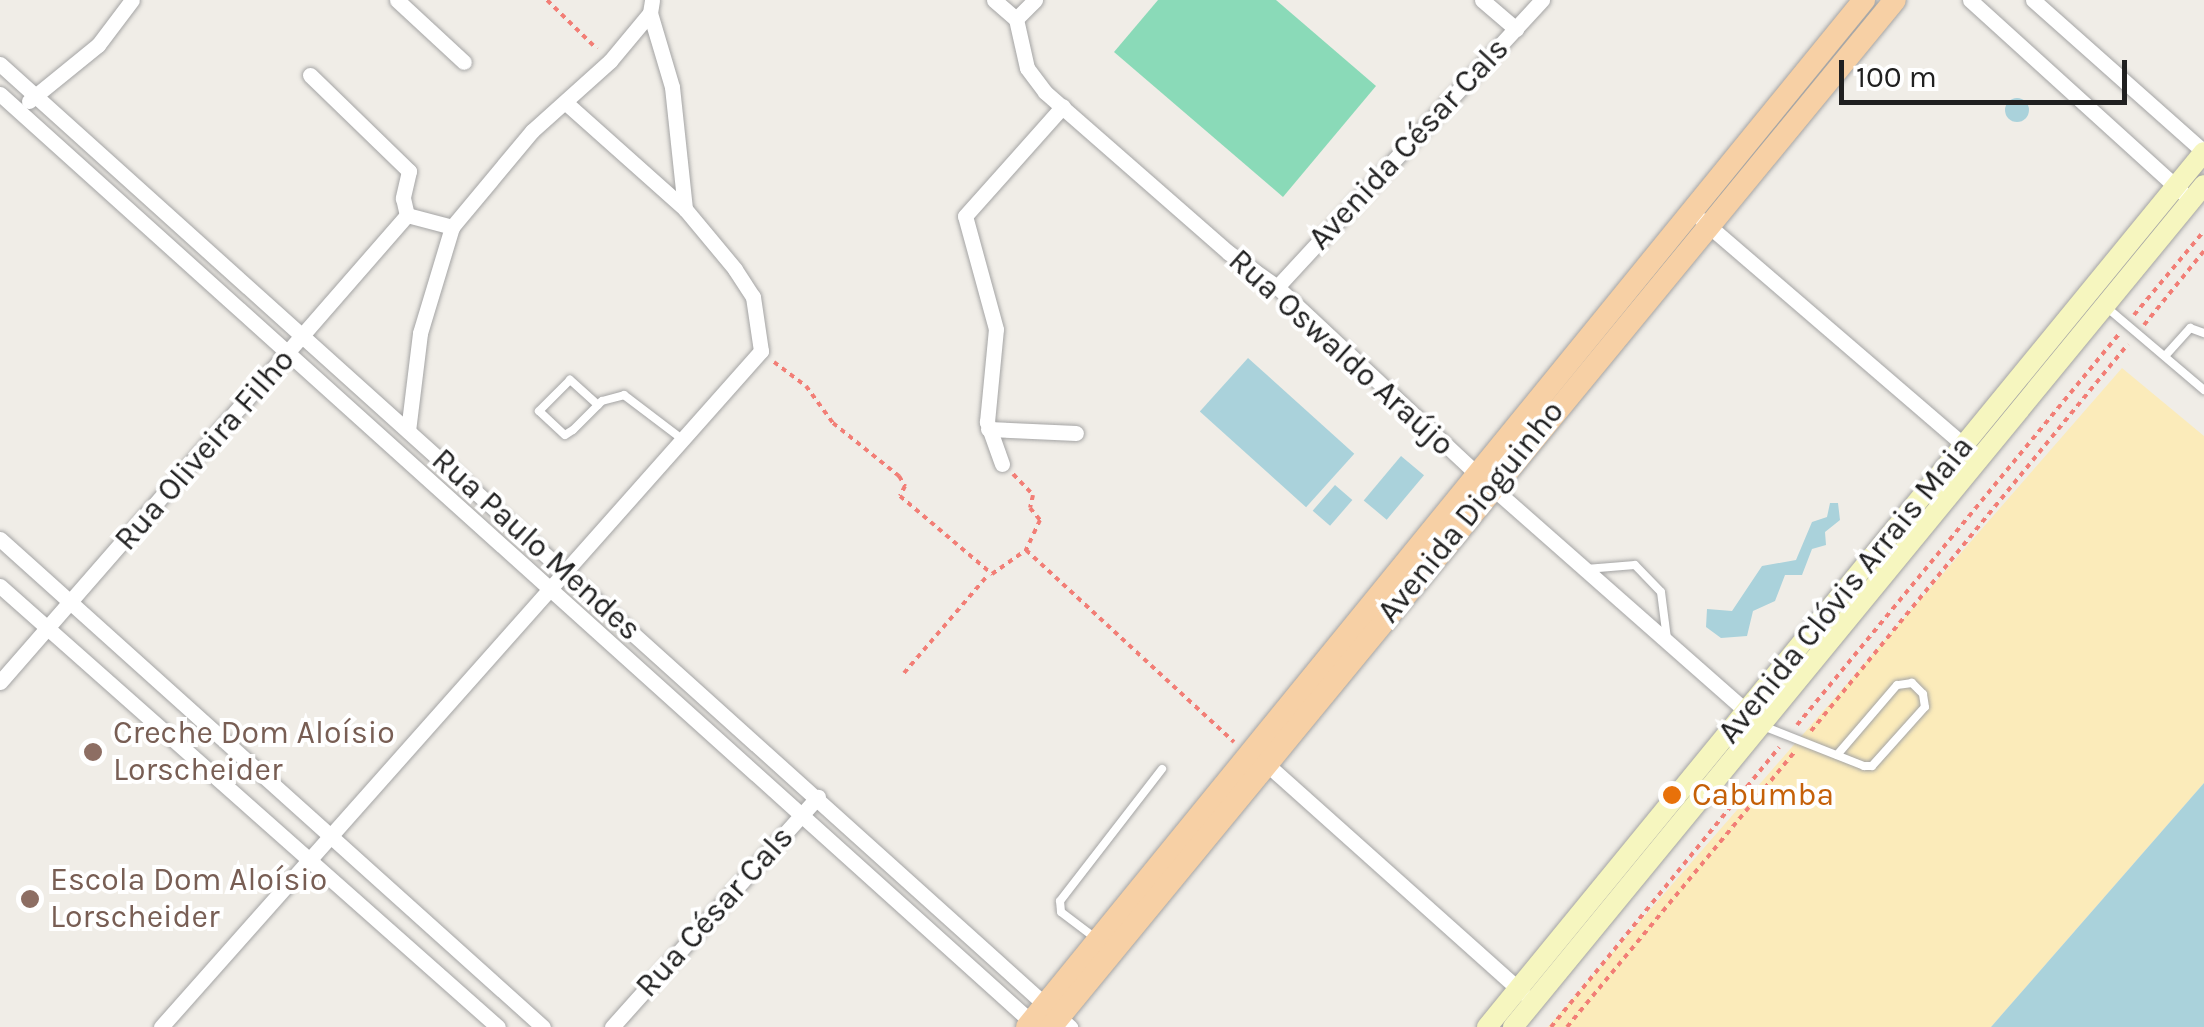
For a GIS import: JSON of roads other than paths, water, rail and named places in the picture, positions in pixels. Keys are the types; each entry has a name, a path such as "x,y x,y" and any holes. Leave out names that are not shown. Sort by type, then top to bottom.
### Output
{"main road":[{"name":"Avenida Dioguinho","path":"1046,1022 1256,757 1699,217 1864,0"},
{"name":"Avenida Dioguinho","path":"1699,217 1895,0"},
{"name":"Avenida Clóvis Arrais Maia","path":"1487,1027 1526,996 1763,726 2204,152"},
{"name":"Avenida Clóvis Arrais Maia","path":"1514,1027 1526,996 1746,712 1971,452 2105,306 2198,193"}],"street":[{"path":"19,112 34,95 78,64 132,0"},
{"path":"397,0 464,62"},
{"path":"994,0 1016,20 1036,0"},
{"path":"1482,0 1516,29"},
{"name":"Avenida César Cals","path":"1277,287 1542,0"},
{"path":"1970,0 2176,186 2198,193"},
{"path":"2033,0 2204,152"},
{"path":"408,431 420,333 452,227 532,131 567,104 610,61 651,6"},
{"path":"651,6 672,88 685,208"},
{"name":"Rua Oswaldo Araújo","path":"1016,20 1027,68 1063,106 1229,254 1277,287 1483,480 1763,726"},
{"name":"Rua Paulo Mendes","path":"0,64 818,797 958,926 1046,1022"},
{"path":"310,76 409,171 403,198 407,215 452,227"},
{"name":"Rua Paulo Mendes","path":"0,94 942,944 1046,1022"},
{"path":"161,1027 761,351 753,297 685,208 567,104"},
{"path":"1002,464 988,429 996,329 964,216 1063,106"},
{"name":"Rua Oliveira Filho","path":"0,682 72,604 407,215"},
{"path":"1699,217 1971,452"},
{"path":"160,236 175,221"},
{"path":"339,399 352,382"},
{"path":"988,429 1076,433"},
{"path":"460,508 476,492"},
{"path":"0,539 543,1027"},
{"path":"0,586 498,1027"},
{"path":"1256,757 1526,996"},
{"name":"Rua César Cals","path":"612,1027 818,797"},
{"path":"942,944 958,926"}],"lane":[{"path":"2105,306 2204,390"},
{"path":"2165,356 2190,328 2204,332"},
{"path":"598,405 570,380 540,411 565,435 598,405 632,396 682,440"},
{"path":"1583,570 1636,565 1661,592 1668,644"},
{"path":"1763,726 1864,766 1881,761 1926,707 1923,694 1912,683 1896,685 1837,755"},
{"path":"1105,945 1062,912 1060,901 1162,770"}],"water":[{"path":"2017,98 2026,101 2026,119 2017,122 2008,119 2005,110 2008,101"},
{"path":"1248,358 1354,454 1306,507 1200,412"},
{"path":"1401,456 1424,475 1387,520 1364,500"},
{"path":"1335,485 1352,500 1330,526 1313,511"},
{"path":"1830,503 1838,503 1840,520 1825,532 1826,545 1812,549 1802,575 1785,575 1775,601 1753,611 1747,636 1721,638 1706,627 1707,609 1732,611 1762,566 1796,560 1812,522 1827,517"},
{"path":"2204,783 2204,1027 1991,1027"}],"place":[{"name":"Creche Dom Aloísio Lorscheider","path":"93,752"},
{"name":"Cabumba","path":"1672,795"},
{"name":"Escola Dom Aloísio Lorscheider","path":"30,899"}]}
